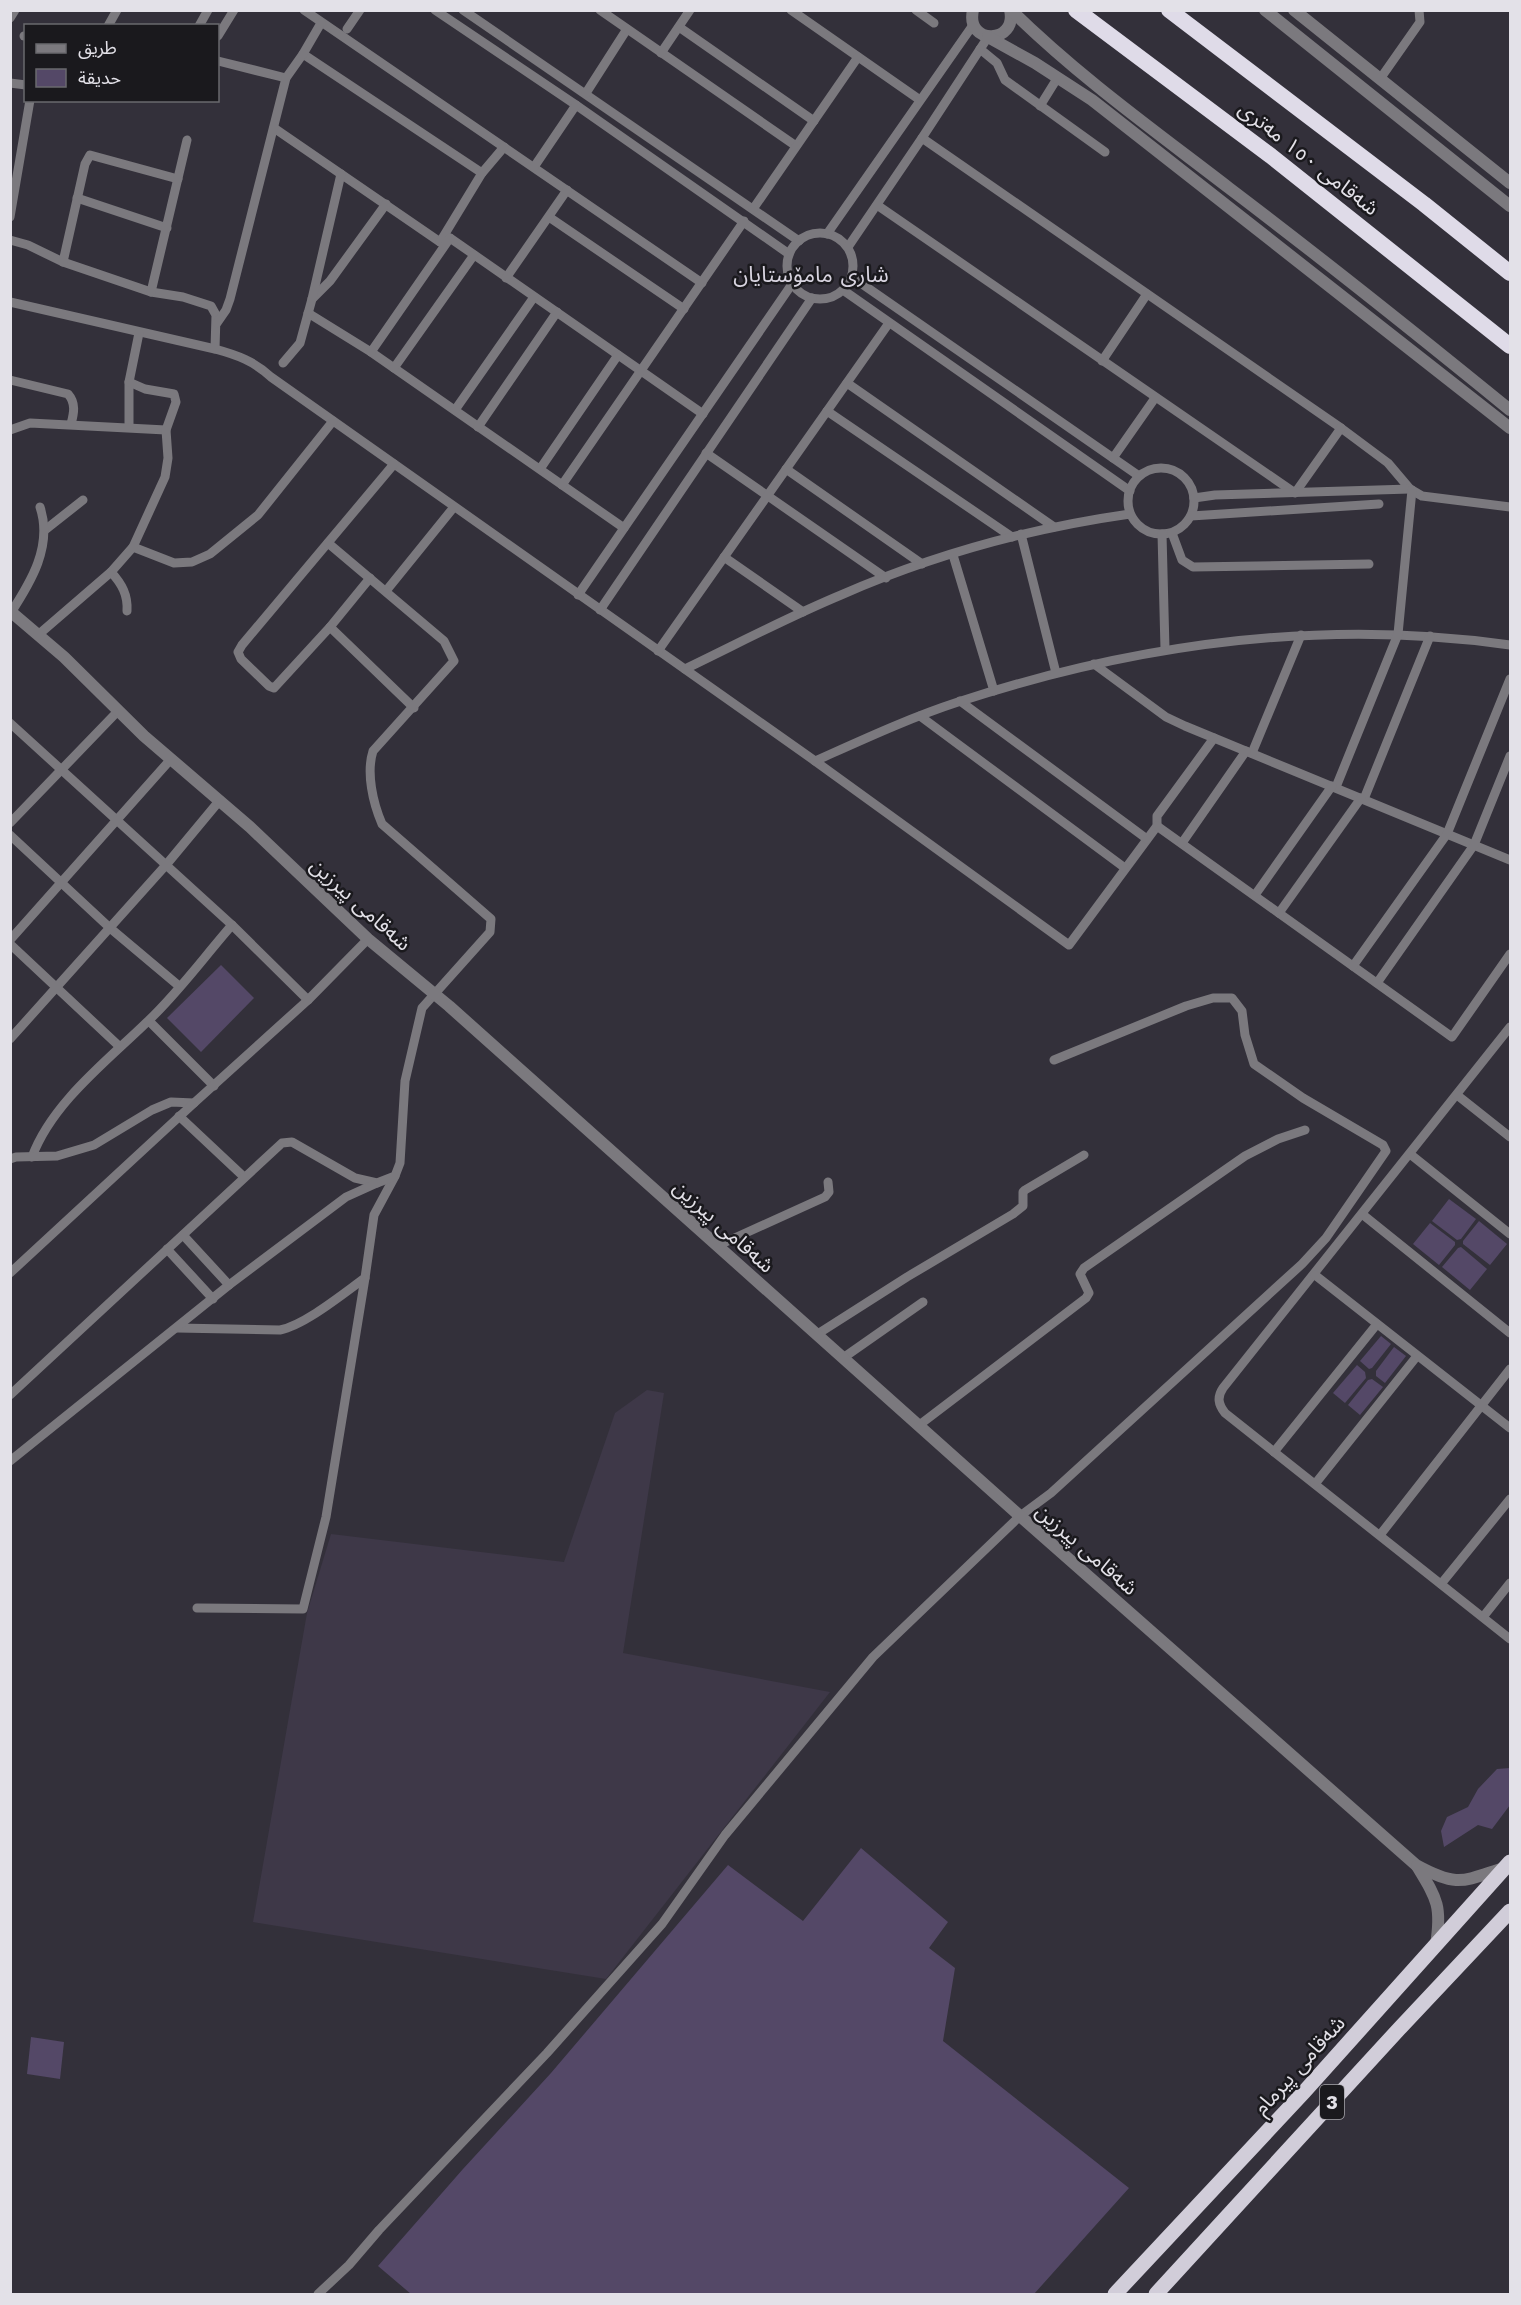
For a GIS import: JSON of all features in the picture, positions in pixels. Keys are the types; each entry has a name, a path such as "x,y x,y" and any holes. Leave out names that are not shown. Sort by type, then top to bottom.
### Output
{"highway":[{"name":"شەقامی ١٥٠ مەتری","path":"1076,10 1271,156 1510,346"},
{"name":"شەقامی ١٥٠ مەتری","path":"1169,10 1424,204 1510,273"},
{"name":"شەقامی پیرمام","path":"1115,2295 1304,2092 1507,1865"},
{"name":"3","path":"1156,2295 1399,2029 1509,1915"}],"street":[{"path":"10,18 15,10"},
{"path":"109,24 117,10"},
{"path":"200,24 208,10"},
{"path":"219,34 234,10"},
{"path":"304,10 702,283"},
{"path":"347,29 360,10"},
{"path":"435,10 576,105 789,254"},
{"path":"463,10 799,241"},
{"path":"661,53 690,10"},
{"path":"791,10 920,100"},
{"path":"916,10 934,23"},
{"path":"960,10 979,33 1058,77 1092,100 1510,428"},
{"path":"827,234 973,25 973,10"},
{"path":"988,37 1005,32 1011,21 1010,10"},
{"path":"1010,10 1100,88 1363,290 1510,410"},
{"path":"1266,10 1510,206"},
{"path":"1294,10 1510,183"},
{"path":"1380,79 1420,22 1419,10"},
{"path":"600,11 796,147"},
{"path":"217,323 230,299 286,78 321,23"},
{"path":"679,27 814,121"},
{"path":"586,93 627,29"},
{"path":"848,248 988,37"},
{"path":"980,49 997,63 1005,80 1105,152"},
{"path":"303,54 482,173"},
{"path":"753,209 858,57"},
{"path":"219,61 286,78"},
{"path":"1040,106 1058,77"},
{"path":"10,217 30,102"},
{"path":"534,167 576,105"},
{"path":"603,124 613,111"},
{"path":"274,129 440,242"},
{"path":"922,138 1341,428 1388,462 1411,489 1422,496 1510,507"},
{"path":"151,292 187,140"},
{"path":"440,242 482,173 504,147"},
{"path":"63,262 85,164 90,155 178,179"},
{"path":"283,363 300,343 341,174"},
{"path":"506,278 567,190"},
{"path":"77,198 167,228"},
{"path":"312,299 330,281 386,204"},
{"path":"877,205 1295,493"},
{"path":"549,217 684,309"},
{"path":"562,485 744,221"},
{"path":"811,234 827,234 838,238 848,248 854,264 852,277 843,290 831,297 812,298 800,292 792,284 787,268 789,254 799,241 811,234"},
{"path":"440,242 450,238"},
{"path":"450,238 703,414"},
{"path":"371,352 450,238"},
{"path":"10,240 28,245 63,262 151,292 183,297 214,308 217,323 215,349"},
{"path":"394,368 474,255"},
{"path":"852,277 1139,476"},
{"path":"578,595 792,284"},
{"path":"843,290 1130,491"},
{"path":"1102,361 1147,294"},
{"path":"455,410 534,297"},
{"path":"600,610 812,298"},
{"path":"10,302 215,349 244,357 259,366 271,377 815,761 1069,945 1148,839 1157,826 1157,816 1214,738"},
{"path":"478,427 557,312"},
{"path":"308,313 371,352 624,528"},
{"path":"658,651 889,323"},
{"path":"129,427 129,382 139,333"},
{"path":"540,469 618,355"},
{"path":"10,380 68,394 73,399 74,405 71,424"},
{"path":"38,635 111,572 133,547 165,477 168,458 166,430 176,402 174,394 145,389 129,382"},
{"path":"847,383 1054,527"},
{"path":"1113,458 1155,398"},
{"path":"827,411 1017,535 1056,673"},
{"path":"133,547 174,563 192,562 210,554 258,514 333,421"},
{"path":"10,430 30,423 166,430"},
{"path":"1295,493 1341,428"},
{"path":"706,453 886,578"},
{"path":"370,578 330,627 274,688 241,659 238,652 242,645 394,464"},
{"path":"786,469 922,564"},
{"path":"1155,469 1171,470 1180,474 1187,481 1194,498 1191,516 1181,528 1162,534 1151,533 1142,528 1130,514 1128,502 1130,491 1139,476 1155,469"},
{"path":"1194,498 1215,495 1411,489"},
{"path":"1255,895 1334,787 1398,634 1411,489"},
{"path":"45,530 83,500"},
{"path":"1191,516 1379,504"},
{"path":"11,612 33,576 43,548 45,530 40,507"},
{"path":"386,591 454,507"},
{"path":"685,669 803,612 922,564 1017,535 1130,514"},
{"path":"1172,532 1182,560 1193,567 1369,564"},
{"path":"1162,534 1165,649"},
{"path":"197,1608 303,1609 326,1517 374,1215 400,1163 405,1081 422,1008 490,932 491,919 382,824 376,809 370,761 373,752 454,661 444,641 328,543"},
{"path":"953,555 994,691"},
{"path":"724,557 803,612"},
{"path":"111,572 125,593 127,611"},
{"name":"شەقامی پیرزین","path":"11,612 76,668 118,711 220,800 368,939 434,993 918,1426 1416,1865"},
{"path":"330,627 414,708"},
{"path":"815,761 960,701 1056,673 1165,649 1300,635 1398,634 1510,645"},
{"path":"1182,843 1249,752 1300,635"},
{"path":"1279,913 1362,798 1430,636"},
{"path":"1094,664 1166,717 1510,860"},
{"path":"1353,966 1447,834 1510,679"},
{"path":"960,701 1148,839"},
{"path":"10,824 118,711"},
{"path":"920,716 1125,868"},
{"path":"10,723 232,925 308,1000"},
{"path":"1377,983 1474,845 1510,756"},
{"path":"10,939 171,759"},
{"path":"10,1038 166,865 220,800"},
{"path":"1157,826 1452,1037 1510,954"},
{"path":"10,836 62,881 110,928 179,986"},
{"path":"32,1157 35,1147 60,1108 149,1020 232,925"},
{"path":"10,1273 308,1000 368,939"},
{"path":"10,944 120,1047"},
{"path":"318,2295 349,2265 379,2230 547,2053 662,1924 725,1835 873,1658 1020,1516 1051,1493 1307,1259 1326,1238 1386,1151 1383,1145 1303,1098 1254,1064 1245,1035 1242,1011 1232,998 1213,998 1186,1006 1054,1060"},
{"path":"149,1020 214,1086"},
{"path":"1509,1031 1220,1393 1220,1407 1510,1639"},
{"path":"1457,1095 1510,1137"},
{"path":"10,1159 57,1155 94,1145 152,1110 171,1102 194,1103"},
{"path":"179,1116 244,1177"},
{"path":"918,1426 1086,1298 1089,1293 1080,1274 1084,1268 1245,1155 1278,1139 1305,1130"},
{"path":"10,1395 282,1143 292,1142 355,1178 376,1183"},
{"path":"1410,1154 1510,1234"},
{"path":"816,1335 1013,1214 1023,1206 1025,1190 1084,1155"},
{"path":"10,1461 229,1285 346,1197 395,1176"},
{"path":"717,1246 825,1197 829,1192 828,1182"},
{"path":"1362,1214 1510,1333"},
{"path":"183,1235 229,1285"},
{"path":"167,1249 213,1299"},
{"path":"1315,1275 1510,1428"},
{"path":"177,1328 288,1329 365,1278"},
{"path":"843,1358 923,1302"},
{"path":"1274,1452 1377,1324"},
{"path":"1315,1484 1417,1356"},
{"path":"1380,1535 1510,1369"},
{"path":"1441,1584 1510,1500"},
{"path":"1483,1617 1510,1583"},
{"path":"1416,1865 1442,1878 1462,1881 1507,1865"},
{"path":"1416,1865 1433,1892 1438,1905 1440,1919 1436,1945"}],"shaded area":[{"path":"647,1390 664,1393 623,1653 830,1692 606,1979 253,1922 307,1613 331,1534 564,1562 615,1413"}],"green space":[{"path":"221,965 254,998 201,1052 167,1018"},
{"path":"1449,1199 1476,1219 1461,1239 1457,1240 1432,1221"},
{"path":"1479,1221 1507,1244 1490,1265 1463,1244"},
{"path":"1430,1223 1455,1242 1439,1265 1413,1244"},
{"path":"1461,1247 1487,1269 1470,1290 1442,1267"},
{"path":"1381,1336 1391,1344 1369,1369 1360,1361"},
{"path":"1394,1347 1406,1356 1385,1383 1376,1376 1376,1371"},
{"path":"1357,1365 1365,1372 1366,1378 1345,1403 1333,1393"},
{"path":"1372,1379 1383,1387 1360,1415 1348,1405 1368,1380"},
{"path":"1510,1768 1510,1805 1492,1829 1478,1825 1444,1847 1441,1831 1447,1817 1468,1807 1478,1789 1497,1769"},
{"path":"861,1848 948,1922 929,1948 955,1968 943,2041 1129,2188 1034,2294 411,2294 378,2266 551,2073 728,1865 803,1921"},
{"path":"31,2037 64,2042 60,2079 27,2074"}],"district":[{"name":"شاری مامۆستایان","path":"811,274"}]}
